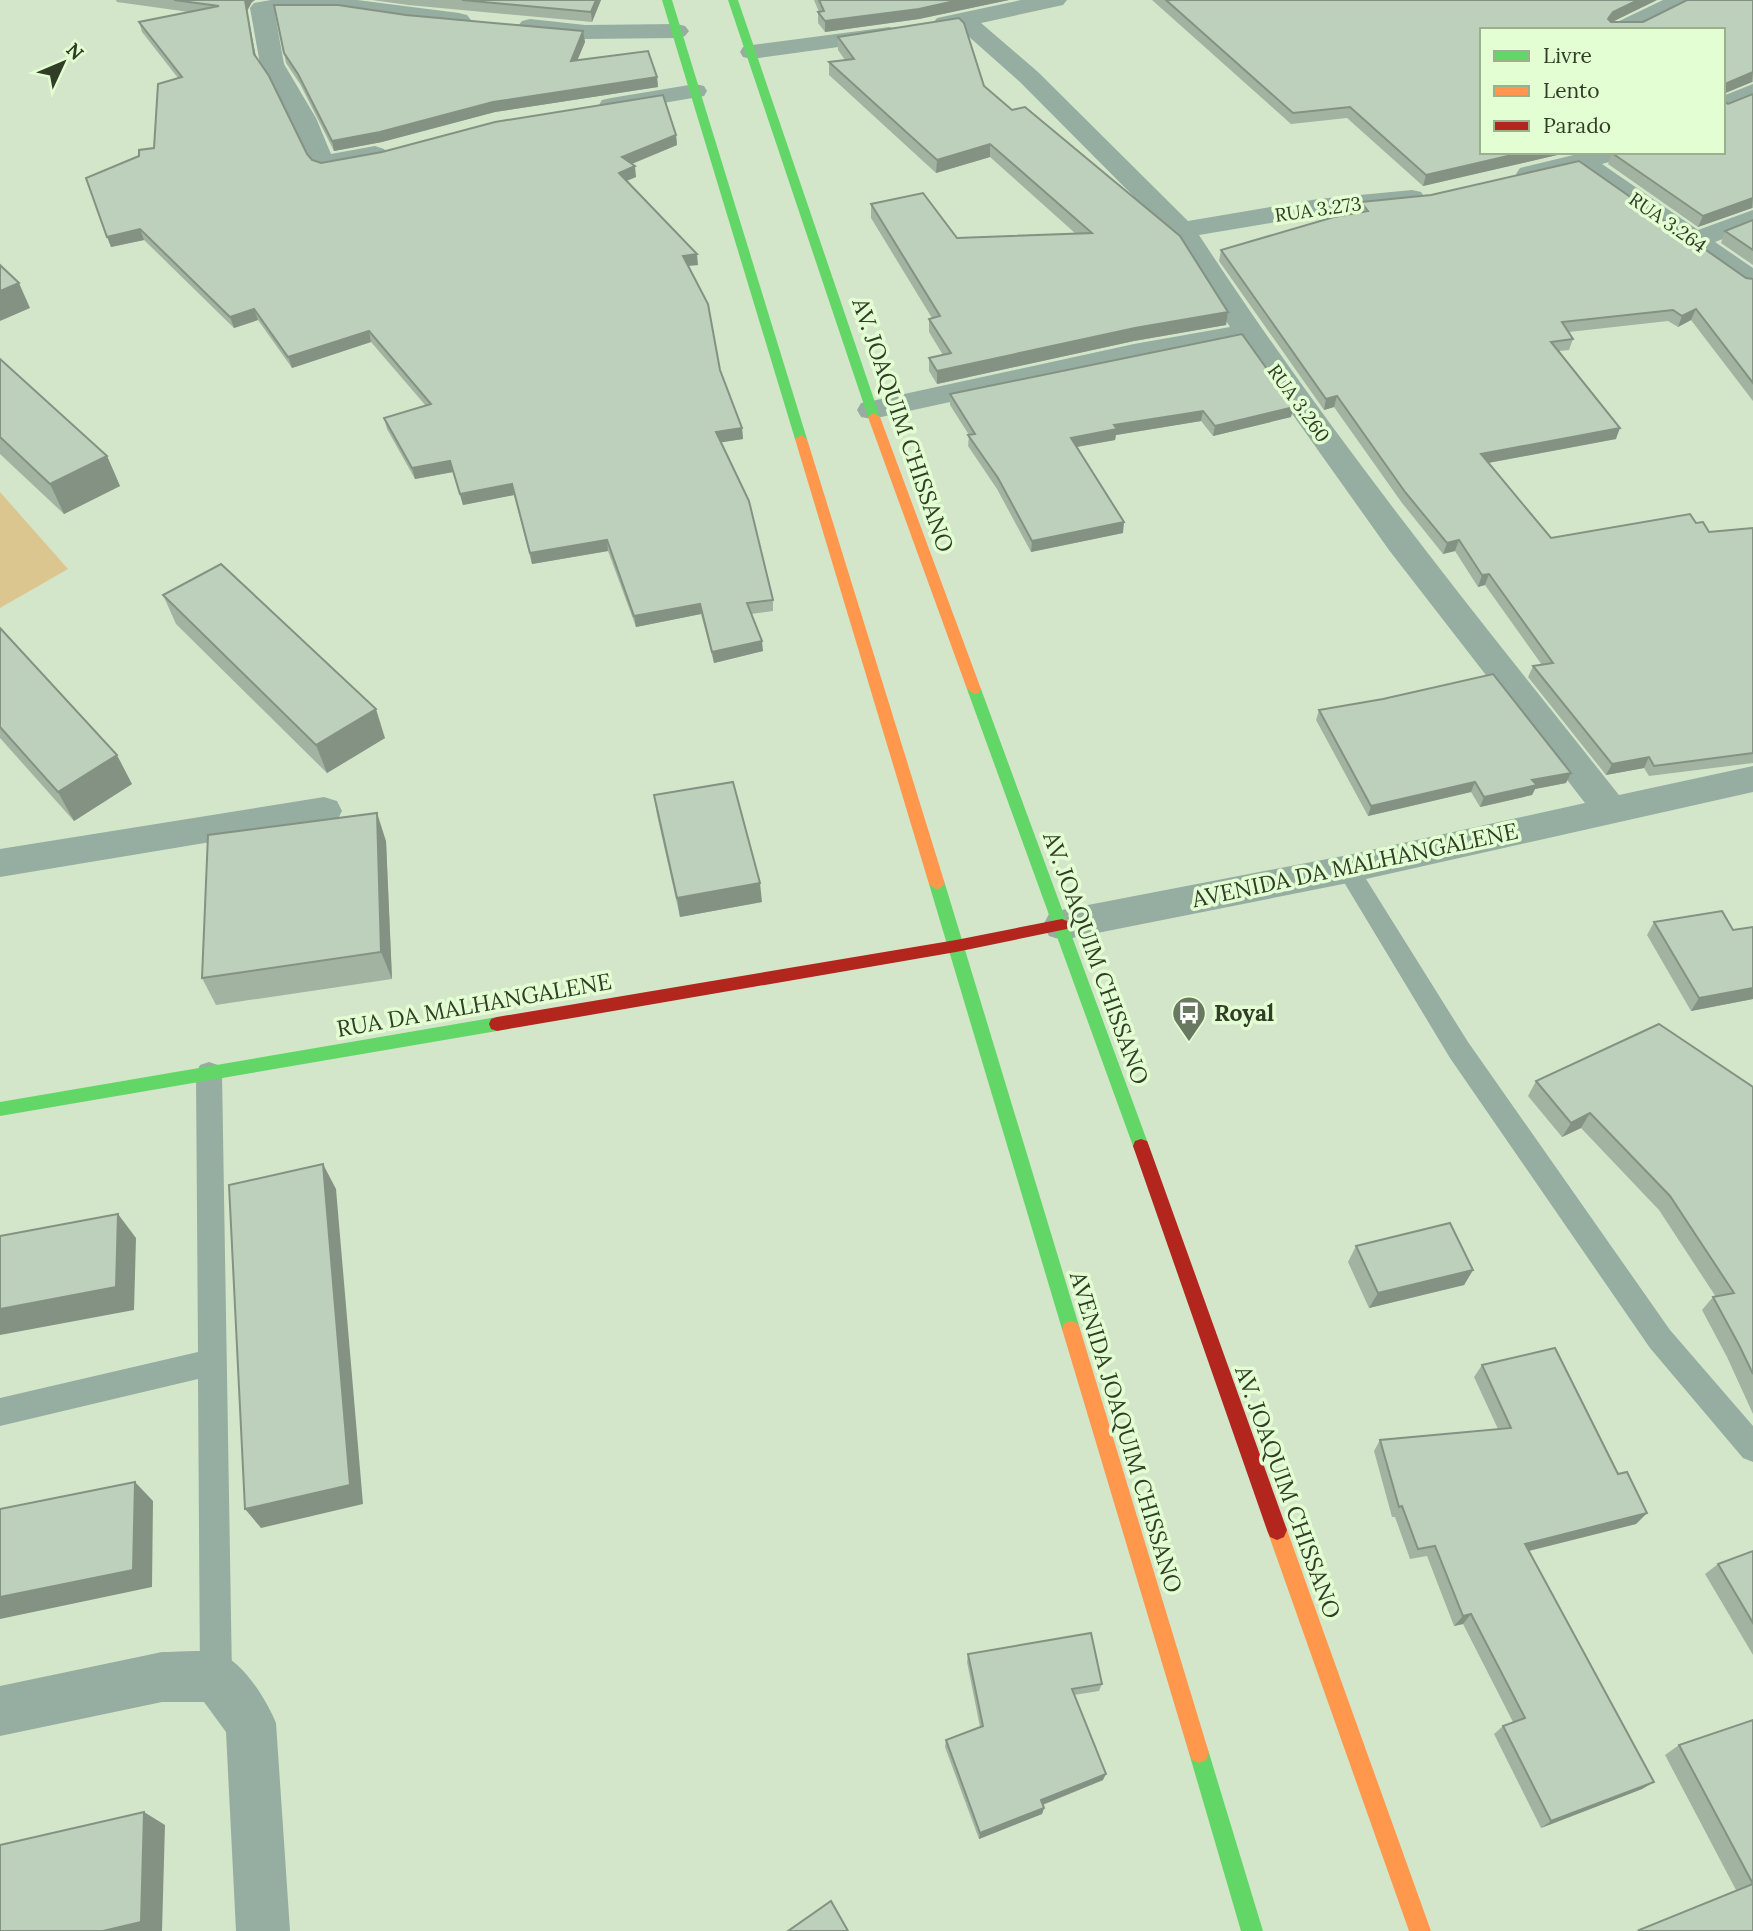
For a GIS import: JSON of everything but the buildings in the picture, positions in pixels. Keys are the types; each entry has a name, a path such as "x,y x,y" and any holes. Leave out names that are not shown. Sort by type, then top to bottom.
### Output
{"main road":[{"path":"667,0 956,946"},
{"name":"AV. JOAQUIM CHISSANO","path":"733,0 872,410 1062,925 1420,1931"},
{"name":"AVENIDA DA MALHANGALENE","path":"956,946 1062,925"},
{"name":"RUA DA MALHANGALENE","path":"0,1109 956,946"},
{"name":"AVENIDA JOAQUIM CHISSANO","path":"956,946 1252,1931"}],"street":[{"path":"752,52 913,30 1055,0"},
{"path":"1623,28 1681,0"},
{"path":"397,149 334,162 321,160 303,118 272,64 262,8 297,2 476,21"},
{"name":"RUA 3.260","path":"963,19 1029,77 1182,230 1248,332 1400,542 1610,809"},
{"path":"503,24 585,32 677,31"},
{"path":"583,109 695,90"},
{"path":"1725,105 1753,90"},
{"path":"1502,180 1611,154"},
{"name":"RUA 3.264","path":"1583,162 1753,281"},
{"name":"RUA 3.273","path":"1182,230 1318,207 1437,194"},
{"path":"1694,241 1753,218"},
{"path":"872,410 1134,353 1248,332"},
{"name":"AVENIDA DA MALHANGALENE","path":"1062,925 1348,869 1753,779"},
{"path":"0,863 324,811"},
{"path":"0,1711 162,1677 216,1677 251,1723 263,1931"}],"lane":[{"path":"1348,869 1459,1050 1660,1339 1753,1448"},
{"path":"209,1073 216,1677"},
{"path":"0,1412 212,1362"}],"shaded area":[{"path":"0,492 68,569 0,608"}],"traffic: fast":[{"path":"667,0 801,439"},
{"path":"733,0 874,417"},
{"path":"974,689 1141,1146"},
{"path":"937,884 1071,1329"},
{"path":"0,1109 497,1024"},
{"path":"1199,1753 1252,1931"}],"traffic: slow":[{"path":"874,417 974,689"},
{"path":"801,439 937,884"},
{"path":"1071,1329 1199,1753"},
{"path":"1277,1530 1420,1931"}],"traffic: jam":[{"path":"497,1024 956,946 1062,925"},
{"path":"1141,1146 1277,1530"}],"place":[{"name":"Royal","path":"1189,1043"}]}
